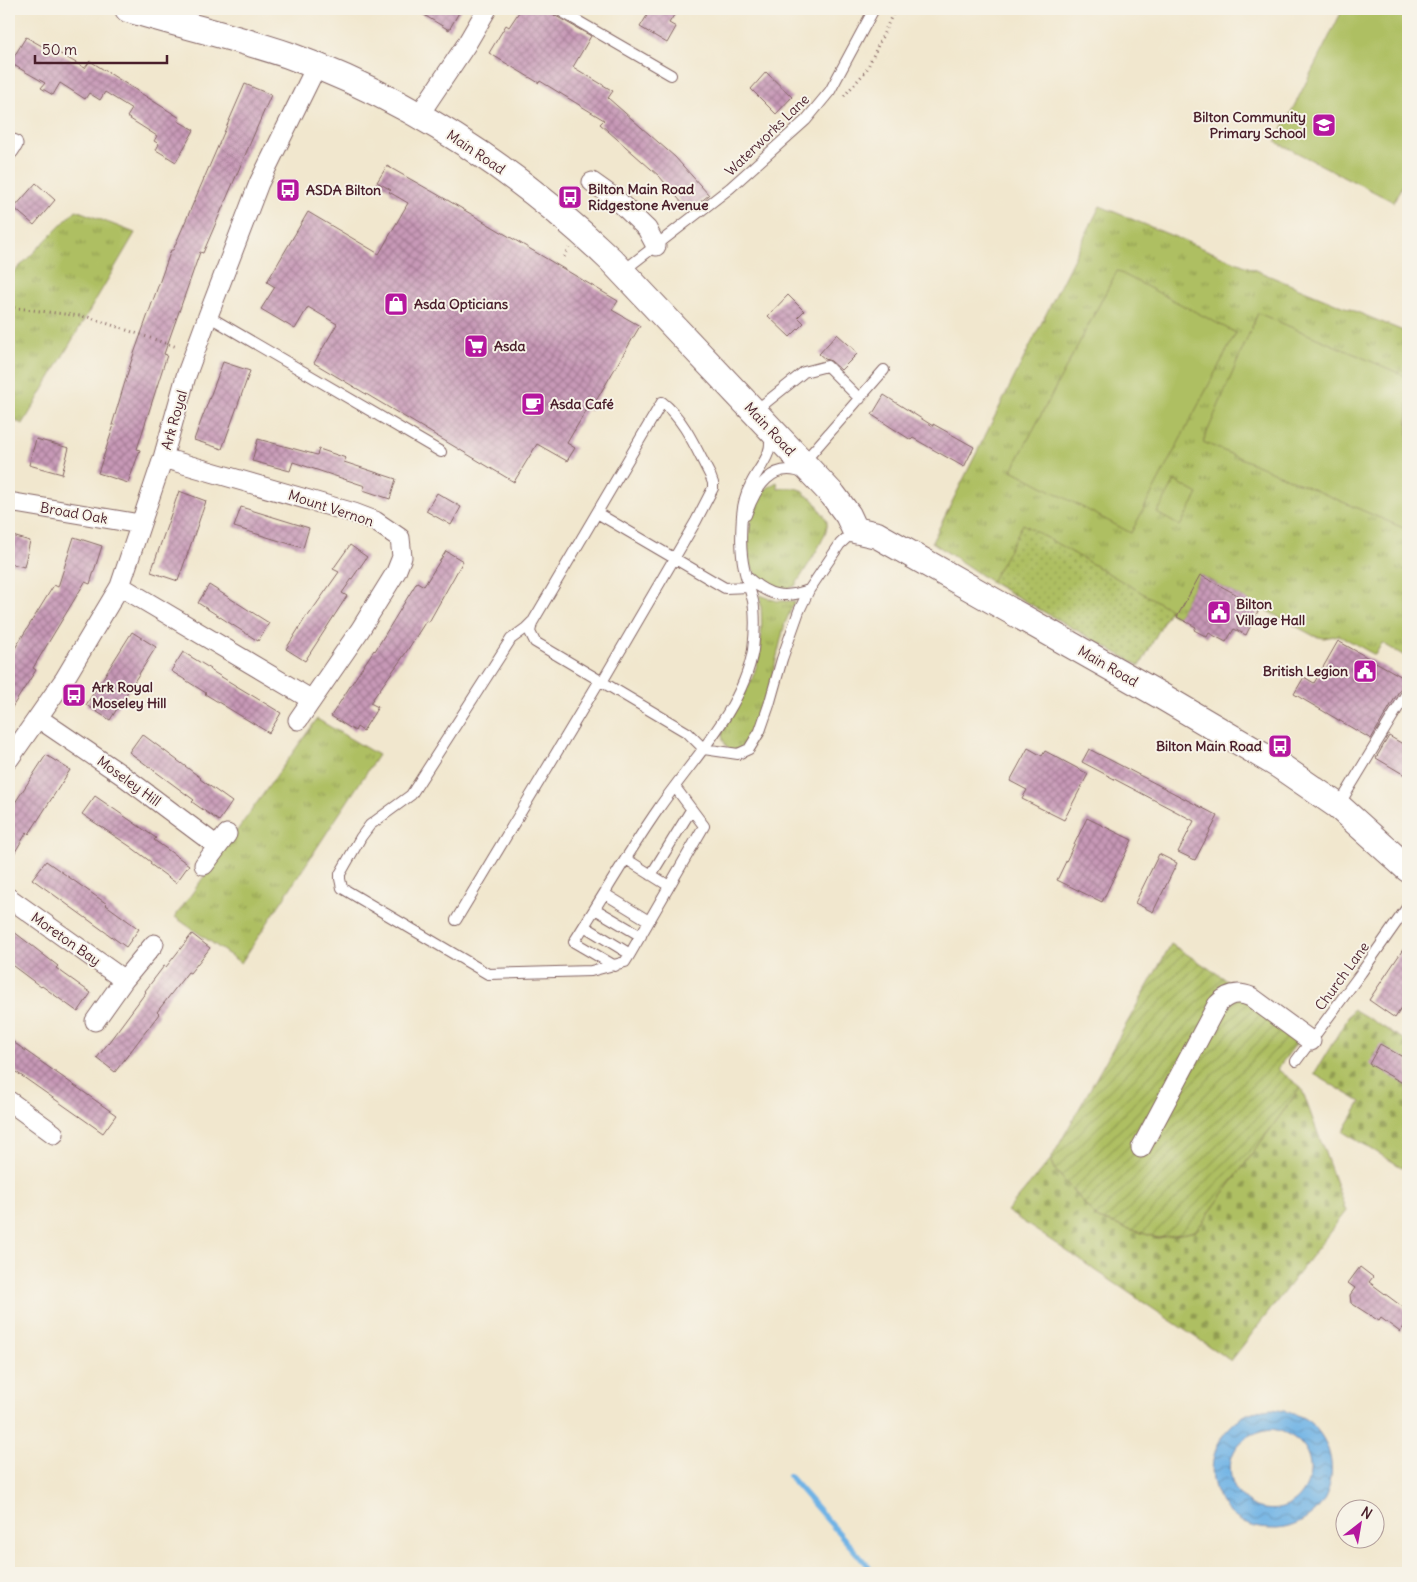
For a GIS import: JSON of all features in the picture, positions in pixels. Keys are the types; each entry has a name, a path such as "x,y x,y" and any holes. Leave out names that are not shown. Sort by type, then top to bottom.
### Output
{"main road":[{"name":"Main Road","path":"128,9 255,45 288,56 364,87 420,115 500,167 584,235 622,272 823,484 841,506 856,530 877,535 1280,766 1338,806 1408,869"}],"street":[{"path":"420,115 487,9"},
{"name":"Ark Royal","path":"9,759 64,680 120,586 164,458 186,376 208,316 259,183 316,67"},
{"path":"592,182 616,199 647,229 656,246"},
{"name":"Mount Vernon","path":"164,458 354,513 375,521 400,538 402,557 396,572 360,630 298,720"},
{"name":"Broad Oak","path":"9,502 140,524"},
{"path":"120,586 312,700"},
{"name":"Moseley Hill","path":"38,718 222,840 204,865"},
{"name":"Moreton Bay","path":"9,898 124,980"},
{"path":"95,1021 124,980 154,944"},
{"path":"1141,1148 1216,1005 1226,996 1236,993 1251,997 1311,1041"},
{"path":"9,1101 43,1133"}],"lane":[{"path":"557,9 671,75"},
{"name":"Waterworks Lane","path":"622,272 730,188 806,120 830,91 874,9"},
{"path":"208,316 440,452"},
{"path":"624,961 574,942 661,805 704,750 736,697 749,667 755,630 754,606 746,576 741,530 745,497 770,450 770,436 758,416 804,372 827,366 860,399"},
{"path":"803,464 884,370"},
{"path":"456,920 601,681 710,495 713,483 710,475 680,420 662,402 537,614 528,627 511,639 411,795 370,825 364,832 342,869 340,884 346,891 488,974 591,971 624,961 641,936 704,826 675,787"},
{"path":"741,530 754,498 764,481 774,473 788,470 798,471 823,484"},
{"path":"597,512 725,588 749,587"},
{"path":"537,614 530,630 531,637 535,642 688,733 704,750 738,754 749,749 755,741 764,721 782,659 799,610 809,590 840,544 856,530"},
{"path":"746,576 761,589 774,594 799,594 809,590"},
{"path":"1338,806 1408,691"},
{"path":"651,875 691,810"},
{"path":"626,859 670,886"},
{"path":"605,894 649,921"},
{"name":"Church Lane","path":"1296,1061 1408,906"},
{"path":"596,909 641,936"},
{"path":"584,926 624,961"}],"path":[{"path":"9,307 88,316 195,354"}],"green space":[{"path":"1343,9 1408,10 1408,173 1394,202 1276,142"},
{"path":"1100,206 1408,333 1408,658 1382,643 1375,655 1339,635 1324,638 1314,636 1200,575 1177,617 1168,612 1140,666 991,582 932,542"},
{"path":"76,210 135,233 23,424 9,419 9,277"},
{"path":"1117,271 1236,333 1131,533 1012,470"},
{"path":"1258,313 1408,377 1408,530 1203,442"},
{"path":"1175,481 1198,494 1180,526 1157,513"},
{"path":"777,482 778,489 792,488 805,492 805,495 815,501 827,522 827,528 815,554 795,586 788,588 769,584 758,576 752,568 749,558 748,536 756,505 765,490"},
{"path":"1023,524 1170,609 1140,666 991,582"},
{"path":"760,595 777,601 795,601 785,623 763,714 750,751 729,749 724,743 722,733 724,726 750,683 760,651 762,617"},
{"path":"317,719 378,755 241,963 175,917"},
{"path":"1171,944 1306,1031 1277,1069 1301,1087 1196,1231 1158,1238 1098,1219 1056,1171 1051,1159"},
{"path":"1353,1009 1408,1042 1408,1171 1343,1132 1361,1102 1314,1074"},
{"path":"1301,1087 1346,1211 1231,1361 1007,1211 1051,1159 1056,1171 1098,1219 1158,1238 1196,1231"}],"water":[{"path":"1272,1409 1300,1416 1308,1421 1324,1439 1331,1461 1330,1485 1320,1506 1301,1522 1277,1529 1252,1526 1244,1523 1232,1514 1222,1503 1216,1491 1213,1478 1216,1450 1222,1437 1231,1426 1247,1414","holes":["1272,1429 1293,1437 1305,1450 1310,1465 1308,1481 1301,1495 1289,1505 1273,1510 1254,1506 1243,1499 1233,1485 1230,1470 1234,1452 1239,1445 1253,1434"]}],"building":[{"path":"414,9 461,9 449,30"},
{"path":"521,9 549,9 554,15 591,36 573,67 613,91 608,98 675,157 709,195 689,211 659,176 600,124 604,120 489,53 506,25 509,27"},
{"path":"651,9 678,9 669,23 676,27 667,43 640,27"},
{"path":"26,37 85,68 90,61 180,118 178,121 194,130 176,162 156,150 159,144 154,141 157,136 127,117 132,109 105,92 100,100 89,93 85,99 60,83 53,95 41,88 45,83 10,63"},
{"path":"766,72 792,97 776,114 751,89"},
{"path":"245,84 271,95 203,253 200,252 164,354 167,355 137,449 140,450 128,483 98,473 114,425 112,425 131,362 171,250 173,250"},
{"name":"Asda","path":"387,166 618,301 612,310 640,326 590,411 587,409 567,443 575,448 567,461 537,444 514,482 314,363 337,324 308,307 295,329 261,309 275,287 267,282 308,212 379,254 408,203 389,192 391,190 377,182"},
{"path":"36,183 55,200 34,225 14,208"},
{"path":"788,295 804,311 798,317 804,323 790,337 768,316"},
{"path":"837,334 858,353 841,370 819,354"},
{"path":"223,362 250,371 222,449 194,440"},
{"path":"884,395 933,426 933,424 974,447 964,467 913,438 911,440 872,415"},
{"path":"36,439 69,448 62,474 29,465"},
{"path":"258,439 317,455 319,449 346,458 344,462 396,479 390,499 363,490 365,486 293,462 290,471 252,461"},
{"path":"179,491 206,501 178,581 151,572"},
{"path":"437,493 461,507 451,525 426,511"},
{"path":"241,507 309,528 303,548 234,527"},
{"path":"9,535 30,541 24,567 9,563"},
{"path":"74,537 102,546 90,584 85,582 33,668 36,670 9,712 9,658 54,585 58,587"},
{"path":"350,545 367,557 342,593 347,596 305,661 286,649 307,615 339,572 333,569"},
{"path":"446,551 463,561 429,622 426,621 370,703 378,707 363,731 357,727 355,731 331,716 375,651 417,582 424,586"},
{"name":"Bilton Village Hall","path":"1200,575 1260,607 1246,635 1234,629 1226,642 1209,633 1207,637 1194,630 1196,627 1177,617"},
{"path":"209,585 269,623 258,641 198,603"},
{"path":"132,632 156,647 110,720 86,705"},
{"path":"1338,641 1406,679 1371,739 1294,694 1304,677 1314,683"},
{"path":"183,652 281,713 269,733 171,671"},
{"path":"142,734 232,802 219,821 129,752"},
{"path":"1389,736 1408,747 1408,777 1376,758"},
{"path":"1028,748 1042,756 1045,751 1088,774 1064,820 1022,799 1027,790 1010,781"},
{"path":"1089,749 1218,816 1195,860 1178,852 1194,821 1082,762"},
{"path":"46,755 70,770 29,834 27,832 9,862 9,812"},
{"path":"95,796 156,838 154,840 189,865 176,883 131,847 82,814"},
{"path":"1087,818 1132,840 1102,902 1057,880"},
{"path":"1159,854 1177,863 1153,912 1135,903"},
{"path":"46,861 139,929 126,947 32,879"},
{"path":"9,928 58,966 56,968 91,993 78,1012 9,963"},
{"path":"192,934 210,948 190,973 188,972 157,1012 159,1014 115,1072 97,1058 164,966 166,967"},
{"path":"1408,942 1408,998 1395,1018 1369,1000"},
{"path":"9,1039 116,1115 103,1133 9,1067"},
{"path":"1380,1044 1408,1060 1408,1086 1369,1064"},
{"path":"1360,1267 1373,1277 1369,1282 1408,1311 1408,1321 1400,1332 1381,1318 1379,1321 1351,1303 1350,1295 1355,1288 1348,1283"}],"waterway":[{"path":"789,1476 874,1573"}],"place":[{"name":"Bilton Community Primary School","path":"1324,125"},
{"name":"ASDA Bilton","path":"288,190"},
{"name":"Bilton Main Road Ridgestone Avenue","path":"570,197"},
{"name":"Asda Opticians","path":"396,304"},
{"name":"Asda","path":"476,346"},
{"name":"Asda Café","path":"533,404"},
{"name":"Bilton Village Hall","path":"1219,612"},
{"name":"British Legion","path":"1365,671"},
{"name":"Ark Royal Moseley Hill","path":"74,695"},
{"name":"Bilton Main Road","path":"1280,746"}]}
